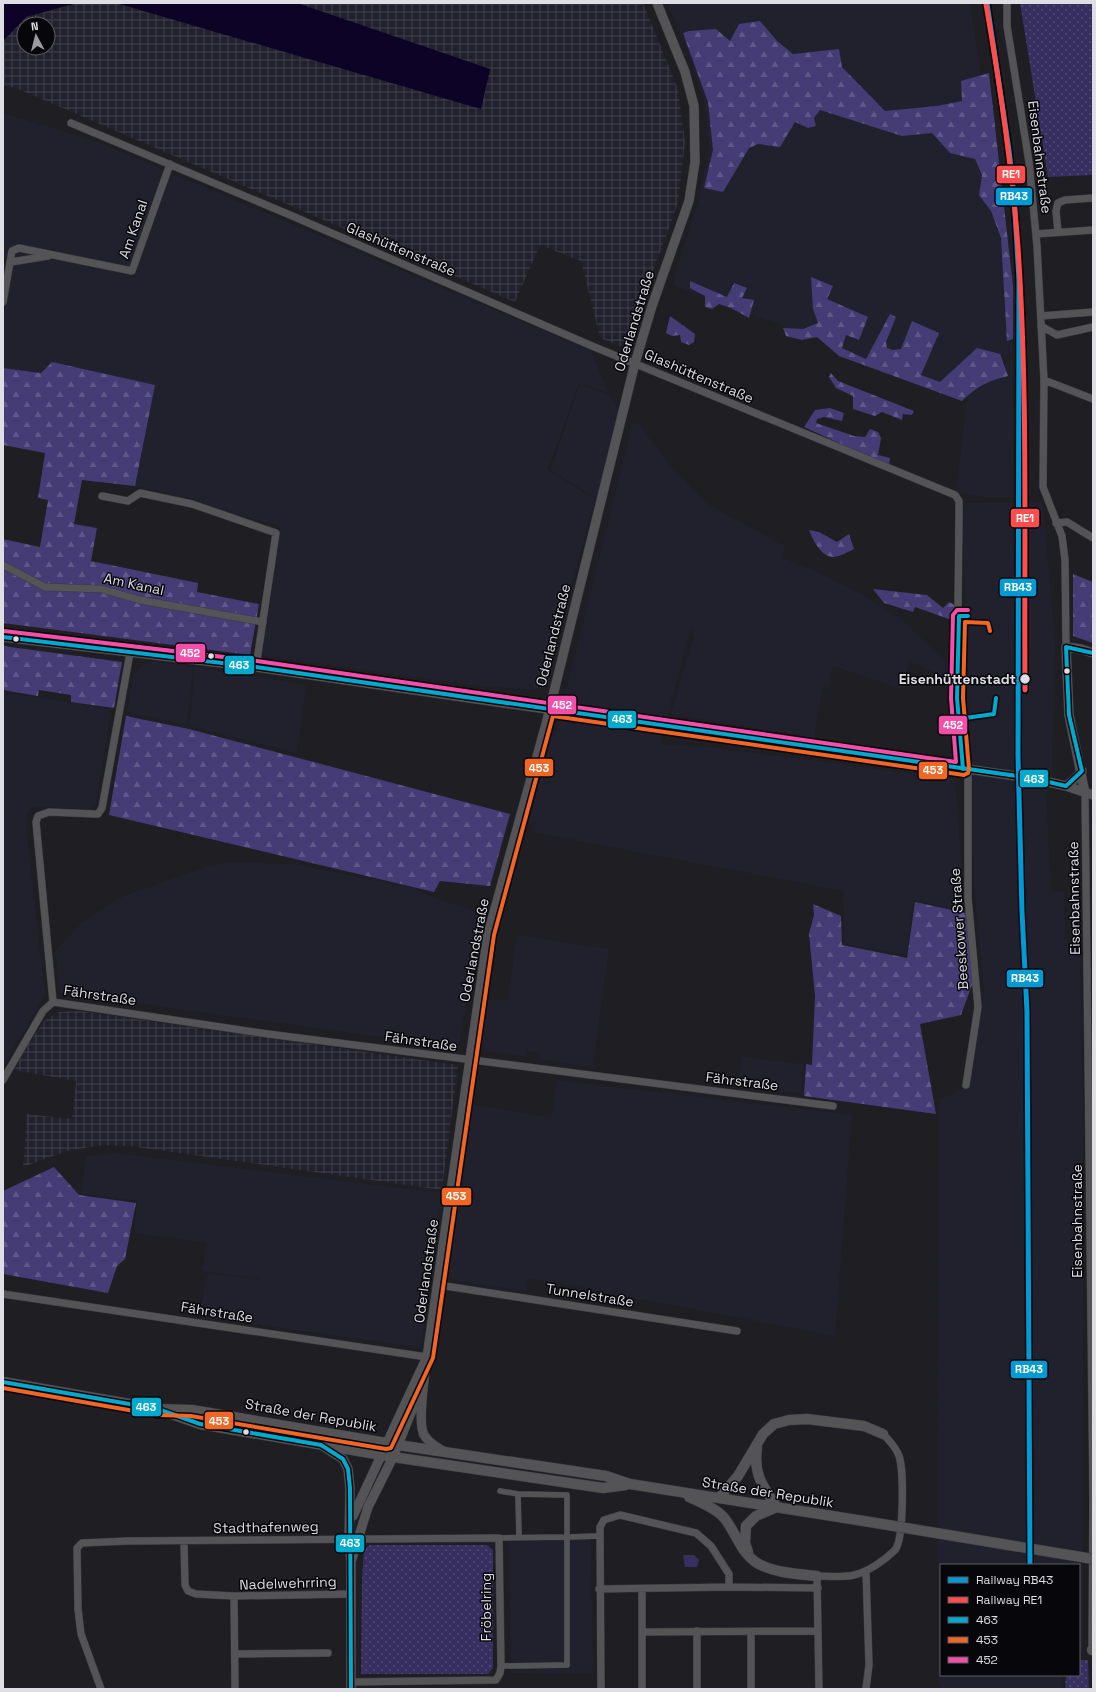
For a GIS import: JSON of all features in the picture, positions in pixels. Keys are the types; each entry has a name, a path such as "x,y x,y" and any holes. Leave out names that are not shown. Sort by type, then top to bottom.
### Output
{"main road":[{"name":"Straße der Republik","path":"3,1382 158,1409 192,1410 398,1445 606,1476 630,1484 1093,1559"},
{"name":"Straße der Republik","path":"158,1409 200,1424 393,1457 603,1488 630,1484"},
{"path":"719,1498 738,1476 763,1434 774,1424 789,1420 807,1419 864,1426 883,1434"},
{"path":"750,1557 745,1543 746,1526 756,1516 778,1508 764,1489 758,1474 755,1462 758,1443"},
{"path":"680,1492 708,1506 725,1518 736,1538 750,1557 758,1563 770,1568 817,1576"}],"street":[{"name":"Oderlandstraße","path":"443,1451 429,1442 421,1428 425,1378 488,934 549,710 634,363 652,306 687,207 695,162 694,106 685,72 656,3"},
{"name":"Eisenbahnstraße","path":"1007,3 1007,26 1029,162 1036,234 1044,380 1043,486 1062,536 1065,560 1066,647"},
{"name":"Glashüttenstraße","path":"71,123 634,363 958,498 960,515 957,698 965,769"},
{"name":"Am Kanal","path":"3,302 12,251 19,248 132,271 170,164"},
{"path":"1058,232 1056,211 1058,203 1065,200 1093,198"},
{"path":"1036,234 1093,230"},
{"name":"Am Kanal","path":"10,262 52,255"},
{"path":"1041,316 1093,312"},
{"path":"1041,326 1057,335 1093,327"},
{"path":"1044,380 1093,398"},
{"path":"102,496 128,501 140,492 192,504 276,533 256,667"},
{"path":"1056,523 1067,522 1093,538"},
{"name":"Am Kanal","path":"3,565 45,587 101,589 140,600 263,622"},
{"path":"3,637 256,667 1031,778 1066,786 1089,794"},
{"path":"1089,794 1069,715 1066,647 1081,648 1093,653"},
{"name":"Fährstraße","path":"53,1002 36,822 38,816 49,812 88,815 98,814 102,808 130,653"},
{"name":"Beeskower Straße","path":"965,769 968,898 978,1007 966,1085"},
{"path":"1066,786 1076,780 1082,771"},
{"name":"Eisenbahnstraße","path":"1089,794 1093,1498 1092,1650"},
{"name":"Fährstraße","path":"53,1002 276,1035 833,1106"},
{"name":"Fährstraße","path":"3,1080 43,1012 53,1002"},
{"name":"Tunnelstraße","path":"439,1285 737,1331"},
{"name":"Fährstraße","path":"3,1294 427,1357"},
{"name":"Oderlandstraße","path":"387,1443 427,1357"},
{"name":"Oderlandstraße","path":"398,1445 425,1378"},
{"path":"819,1689 817,1576 853,1576 866,1571 896,1548 900,1534 902,1466 896,1450 883,1434"},
{"name":"Straße der Republik","path":"380,1454 387,1443"},
{"path":"321,1445 343,1459 348,1469 350,1488 349,1539 351,1562 350,1686 496,1680 500,1673 501,1666 567,1665 568,1493 518,1494 500,1491"},
{"path":"351,1562 368,1507 398,1445"},
{"path":"349,1527 356,1506 380,1454"},
{"path":"518,1494 519,1537"},
{"path":"601,1689 600,1527 604,1520 620,1515 696,1533 712,1546 728,1574 729,1587"},
{"path":"349,1539 600,1536"},
{"name":"Fröbelring","path":"499,1538 501,1666"},
{"name":"Stadthafenweg","path":"101,1689 81,1634 78,1609 77,1548 82,1543 349,1539"},
{"path":"184,1541 185,1585 188,1592 196,1594 234,1596"},
{"path":"866,1571 869,1665 866,1689"},
{"path":"600,1589 729,1587 818,1588"},
{"path":"642,1588 642,1689"},
{"name":"Nadelwehrring","path":"235,1689 234,1596 351,1594"},
{"path":"697,1631 697,1689"},
{"path":"642,1632 818,1631"},
{"path":"751,1632 751,1689"},
{"path":"235,1654 328,1654"}],"shaded area":[{"path":"3,3 643,3 678,89 685,143 678,203 625,348 600,338 581,261 540,245 515,302 16,88 3,86"},
{"path":"3,3 77,3 30,16 16,16 16,27 3,41"},
{"path":"116,3 297,3 490,69 481,109"},
{"path":"667,3 970,3 990,133 1013,351 956,391 672,285 699,198 709,146 704,101 687,49"},
{"path":"1020,3 1093,3 1093,175 1048,177"},
{"path":"3,113 99,142 591,351 609,393 579,383 548,470 595,499 546,683 536,690 477,686 262,656 281,526 221,511 193,499 135,486 155,385 3,368 3,318 13,267 3,257"},
{"path":"1013,358 1013,497 989,498 956,492 968,392"},
{"path":"580,384 610,395 619,411 597,499 550,470"},
{"path":"633,422 641,426 670,465 708,504 785,546 783,558 816,571 863,595 902,619 952,667 951,679 910,662 900,689 833,666 830,688 823,687 814,738 671,714 694,637 691,628 660,744 710,747 955,779 959,825 963,911 914,900 906,955 844,944 843,891 531,832 533,824 529,823 551,735 555,736"},
{"path":"1043,502 1055,643 1052,776 1046,788 1051,891 1064,892 1065,945 1080,946 1083,1112 1083,1654 1080,1654 1080,1564 940,1564 940,1676 1063,1676 1062,1689 941,1689 938,1678 939,1099 969,1086 984,993 974,886 962,503"},
{"path":"154,661 193,667 187,725 127,712 134,673 143,665"},
{"path":"195,667 307,685 297,753 189,726"},
{"path":"3,692 111,709 97,802 89,810 34,806 28,813 26,826 45,995 3,1067"},
{"path":"573,717 669,731 669,734 573,719"},
{"path":"229,862 293,864 413,888 433,897 483,914 459,1044 454,1047 61,993 55,951 81,923 123,896 206,867"},
{"path":"517,935 609,949 593,1067 538,1059 539,1053 528,1051 527,1057 485,1051 481,1045 487,999 508,1000"},
{"path":"79,1011 458,1065 442,1190 129,1146 103,1145 67,1151 23,1167 27,1114 72,1119 76,1081 14,1070 29,1042 45,1020 59,1012"},
{"path":"742,1057 804,1064 801,1093 738,1086"},
{"path":"557,1080 852,1115 835,1336 529,1278 526,1291 459,1282 450,1278 448,1273 469,1104 551,1117"},
{"path":"116,1153 442,1193 421,1348 199,1316 207,1273 260,1279 202,1271 207,1243 134,1233 137,1201 81,1194 86,1156"},
{"path":"591,1538 593,1674 511,1673 509,1540"},
{"path":"370,1545 487,1545 493,1550 493,1668 488,1674 361,1674 362,1579 364,1549"},
{"path":"683,1555 694,1555 699,1560 697,1567 685,1567"},
{"path":"1080,1660 1088,1660 1089,1689 1065,1689 1066,1676 1080,1676"}],"green space":[{"path":"760,21 777,41 793,54 839,49 842,67 885,111 937,106 962,101 961,81 989,73 1013,286 1013,339 1007,341 1001,238 991,211 979,195 982,175 975,159 950,153 932,133 902,136 820,110 814,118 816,126 808,128 795,122 780,147 758,144 749,148 723,192 704,188 713,150 708,102 683,33 689,31 716,29 730,41 739,24"},
{"path":"811,277 833,286 827,299 868,317 859,340 846,335 842,348 866,359 890,314 896,317 886,342 887,348 893,350 901,349 912,321 939,333 921,375 940,382 977,348 1000,354 1008,376 983,385 973,391 962,401 839,356 817,337 802,340 786,336 783,328 803,329 818,323 813,309"},
{"path":"690,281 727,297 734,283 747,288 742,298 754,300 749,318 731,308 719,304 712,309 705,307 705,296 690,288"},
{"path":"670,316 695,334 694,342 689,345 681,342 680,335 672,336 666,333"},
{"path":"52,362 155,385 135,486 82,480 74,524 97,528 91,561 198,583 197,592 259,604 250,655 3,623 3,539 40,547 48,500 38,498 45,453 3,445 3,368 41,373"},
{"path":"831,373 838,381 914,411 912,415 903,414 902,420 882,412 875,416 853,409 853,396 836,388 829,377"},
{"path":"830,408 844,413 842,421 824,417 817,419 816,423 854,436 865,437 870,429 878,432 881,438 878,455 890,458 889,466 804,427 815,410"},
{"path":"809,530 819,532 837,542 849,534 854,549 838,556 829,556 821,551"},
{"path":"1073,574 1093,582 1093,643 1073,636"},
{"path":"873,589 927,595 943,608 949,602 955,605 953,617 949,619 915,607 913,612 884,603"},
{"path":"3,646 122,662 114,708 71,702 71,695 39,690 38,696 3,690"},
{"path":"126,716 189,729 510,814 490,886 440,881 434,892 109,815"},
{"path":"915,902 966,913 973,982 961,1015 920,1024 936,1114 804,1096 806,1064 812,1065 815,996 809,934 814,915 813,904 841,916 842,945 907,958"},
{"path":"54,1167 79,1195 136,1203 125,1259 117,1266 108,1293 3,1274 3,1191"}],"rail line":[{"name":"RB43","path":"987,3 1009,150 1014,195 1019,280 1018,756 1022,912 1027,1012 1030,1564"},
{"name":"RE1","path":"986,4 1005,126 1018,247 1023,358 1025,469 1025,690"}],"transit line":[{"name":"452","path":"4,631 257,661 956,762 951,698 953,615 957,610 968,610"},
{"name":"463","path":"963,769 957,698 959,616 968,616"},
{"name":"453","path":"3,1388 157,1415 191,1416 386,1449 391,1448 433,1358 494,935 553,716 964,775 968,773 969,769 963,698 965,622 988,623 990,631"},
{"name":"463","path":"3,637 256,667 1031,778 1066,786 1082,771 1069,715 1066,647 1093,653"},
{"name":"463","path":"958,719 994,714 996,698"},
{"name":"463","path":"3,1382 158,1409 200,1424 321,1445 343,1459 348,1469 350,1488 351,1689"}],"place":[{"name":"Eisenhüttenstadt","path":"1025,679"}]}
